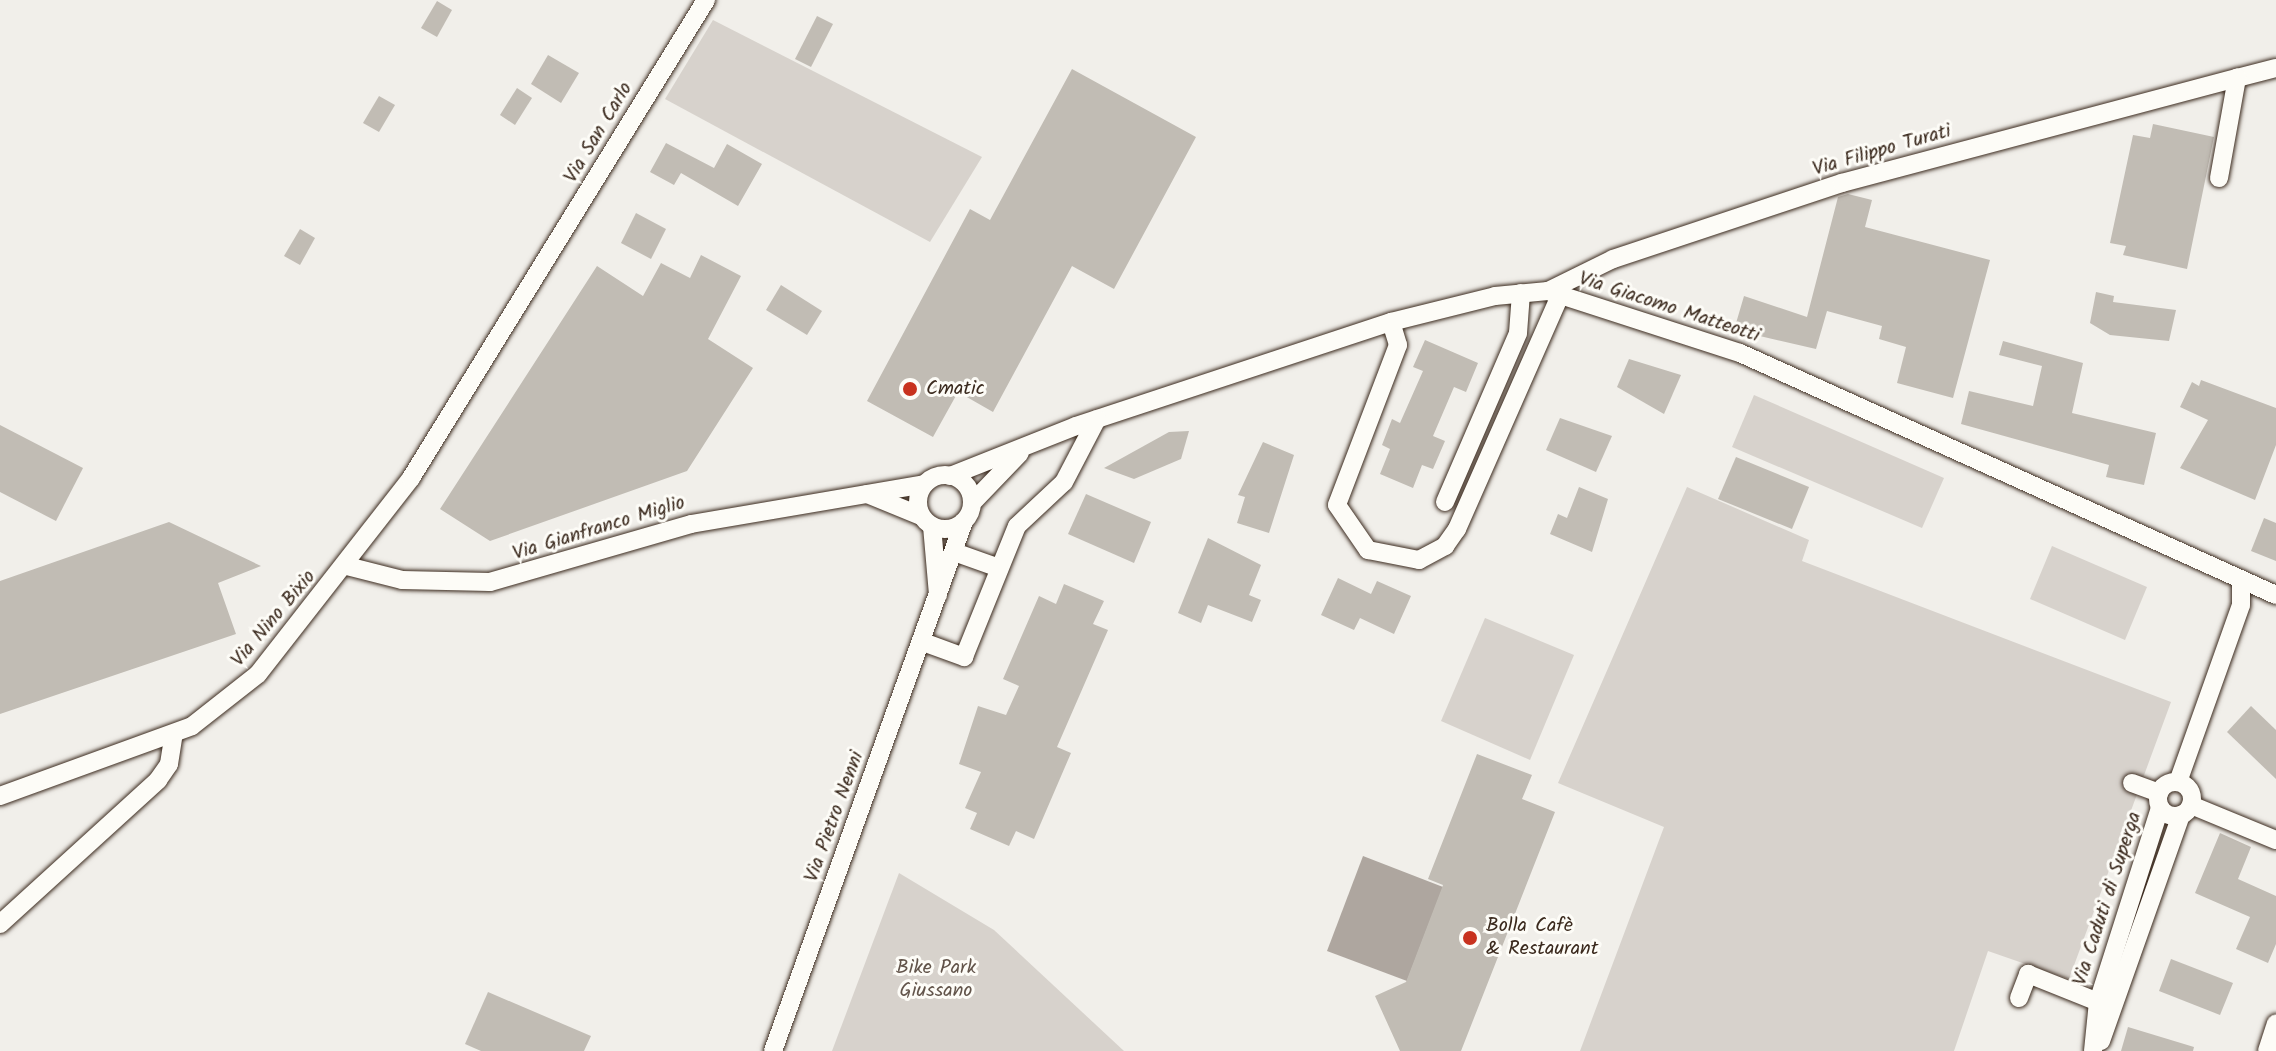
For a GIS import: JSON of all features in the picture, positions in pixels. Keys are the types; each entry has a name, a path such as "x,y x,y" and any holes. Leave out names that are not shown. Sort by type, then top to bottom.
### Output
{"street":[{"name":"Via San Carlo","path":"530,289 706,0"},
{"name":"Via Filippo Turati","path":"1554,293 1613,259 1842,183 2276,68"},
{"path":"2219,178 2237,78"},
{"name":"Via Nino Bixio","path":"0,796 174,734 218,711 245,688 347,566 428,453 530,289"},
{"path":"1445,502 1518,333 1521,293"},
{"name":"Via Giacomo Matteotti","path":"950,476 1097,419 1391,322 1521,293 1554,293 1740,353 2204,557 2241,582 2276,595"},
{"path":"1391,322 1398,345 1337,505 1368,550 1419,560 1445,546 1457,529 1554,293"},
{"path":"923,642 964,657 996,567 1017,526 1064,482 1097,419"},
{"path":"1041,439 1065,448 1071,467"},
{"name":"Via Giacomo Matteotti","path":"972,503 1023,449"},
{"path":"864,493 927,521 948,529 964,521 972,503 966,485 950,476 925,484 918,499 927,521"},
{"name":"Via Gianfranco Miglio","path":"347,566 402,580 490,582 691,524 925,484"},
{"name":"Via Pietro Nenni","path":"927,521 939,599"},
{"name":"Via Pietro Nenni","path":"773,1051 957,553 964,521"},
{"path":"957,553 996,567"},
{"path":"2160,800 2178,782 2241,605 2241,582"},
{"path":"0,924 158,780 169,764 174,734"},
{"path":"2178,782 2190,791 2186,810"},
{"path":"2132,783 2160,800 2276,840"},
{"name":"Via Caduti di Superga","path":"2096,1051 2105,1005 2160,800"},
{"name":"Via Caduti di Superga","path":"2105,1005 2186,810"},
{"path":"2019,998 2028,974 2105,1005"},
{"path":"2267,1051 2276,1023"}],"green space":[{"path":"713,20 982,157 930,242 665,99"},
{"path":"1754,395 1944,478 1922,528 1732,447"},
{"path":"1687,487 1809,540 1802,561 2171,702 2069,979 1988,951 1954,1051 1580,1051 1664,827 1558,783"},
{"path":"2052,546 2147,587 2125,640 2030,599"},
{"path":"1485,618 1574,655 1530,760 1441,721"},
{"name":"Bike Park Giussano","path":"899,873 994,930 1124,1051 832,1051"}],"shaded area":[{"path":"1363,856 1443,887 1407,981 1327,951"}],"building":[{"path":"437,1 452,10 437,37 421,28"},
{"path":"817,16 833,24 811,67 795,59"},
{"path":"548,55 579,73 561,103 531,84"},
{"path":"1072,69 1196,137 1114,289 1072,266 993,412 958,392 933,437 867,401 970,209 990,220"},
{"path":"517,88 532,98 515,125 500,115"},
{"path":"379,96 395,105 379,132 363,123"},
{"path":"2153,124 2214,137 2187,269 2123,255 2126,246 2110,243 2133,135 2150,138"},
{"path":"666,143 714,168 727,144 762,164 738,206 681,173 674,185 650,172"},
{"path":"1848,194 1872,200 1865,227 1990,260 1953,398 1897,383 1906,347 1879,339 1882,326 1827,311 1816,349 1734,330 1744,296 1807,317 1838,197"},
{"path":"636,213 666,229 651,259 621,243"},
{"path":"300,229 315,238 300,265 284,256"},
{"path":"701,255 741,276 708,339 753,368 687,471 490,541 440,509 597,266 643,296 661,263 690,278"},
{"path":"781,285 822,311 807,335 766,310"},
{"path":"2096,292 2114,296 2113,302 2176,310 2169,341 2110,335 2090,323"},
{"path":"1425,340 1478,363 1466,392 1454,387 1433,436 1445,441 1433,469 1422,465 1413,488 1380,474 1390,449 1382,445 1392,419 1400,423 1423,371 1413,367"},
{"path":"2003,341 2083,363 2072,413 2156,433 2144,485 2106,477 2109,465 1961,424 1969,391 2033,406 2042,366 1999,355"},
{"path":"1629,359 1681,375 1664,414 1617,387"},
{"path":"2201,380 2276,408 2276,445 2255,500 2180,468 2208,420 2180,407 2192,382 2199,386"},
{"path":"1560,418 1612,436 1596,472 1546,450"},
{"path":"0,425 83,468 56,521 0,492"},
{"path":"1189,431 1181,459 1134,479 1104,468 1169,432"},
{"path":"1263,442 1294,455 1269,533 1237,523 1245,497 1238,495"},
{"path":"1736,457 1809,487 1792,529 1718,499"},
{"path":"1579,487 1608,499 1592,552 1550,534 1558,514 1567,518"},
{"path":"1086,494 1151,522 1134,563 1068,534"},
{"path":"2264,518 2276,523 2276,561 2251,551"},
{"path":"169,522 261,566 218,583 236,634 0,714 0,581"},
{"path":"1208,538 1261,565 1249,595 1261,600 1252,622 1208,605 1201,623 1178,613"},
{"path":"1338,578 1371,594 1377,581 1411,596 1394,634 1360,618 1354,630 1321,615"},
{"path":"1064,584 1104,601 1093,624 1108,630 1057,747 1071,753 1034,839 1016,831 1009,846 970,829 977,813 965,808 981,772 959,764 978,706 1006,715 1019,686 1003,679 1039,596 1056,604"},
{"path":"2251,706 2276,730 2276,779 2227,732"},
{"path":"1477,754 1532,775 1522,799 1555,812 1461,1051 1400,1051 1375,996 1406,982 1443,885 1428,879"},
{"path":"2220,833 2251,847 2238,879 2276,896 2276,944 2268,963 2236,949 2250,917 2195,893"},
{"path":"2171,959 2233,983 2220,1015 2159,991"},
{"path":"488,992 591,1036 584,1051 481,1051 465,1044"},
{"path":"2128,1027 2194,1047 2193,1051 2121,1051"}],"place":[{"name":"Cmatic","path":"910,389"},
{"name":"Bolla Cafè & Restaurant","path":"1470,938"}]}
